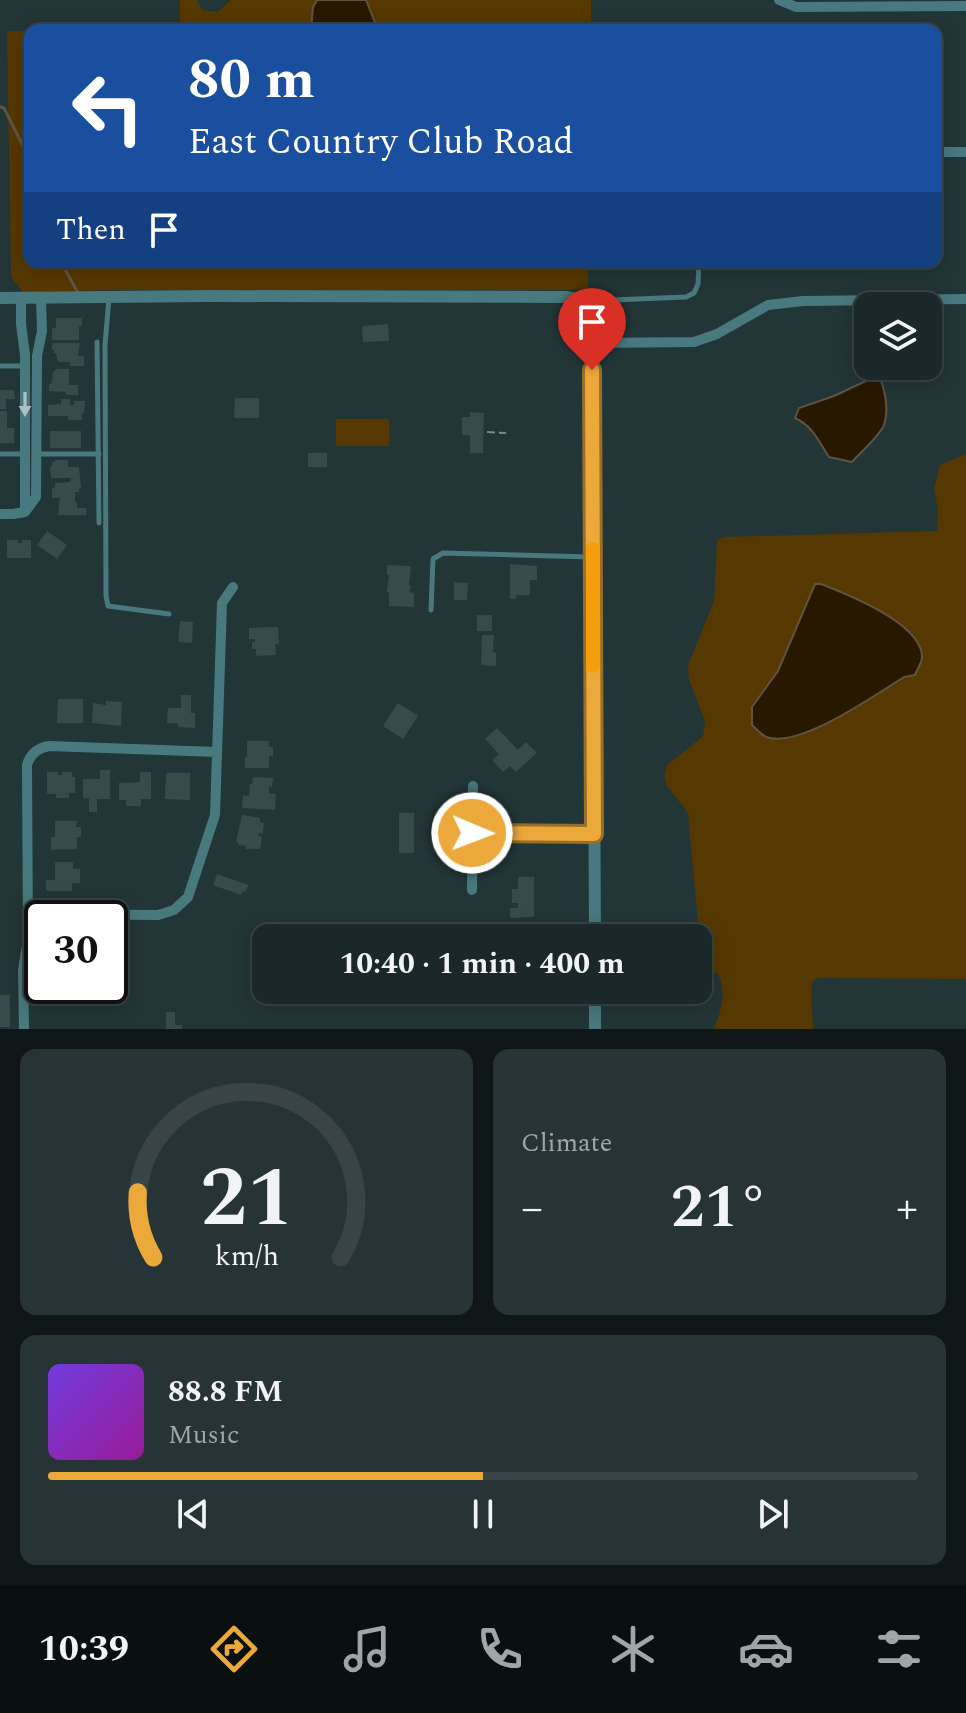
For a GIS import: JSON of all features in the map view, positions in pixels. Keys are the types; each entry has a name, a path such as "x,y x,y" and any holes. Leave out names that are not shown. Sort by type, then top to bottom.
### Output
{"street":[{"path":"779,0 796,7 966,6"},
{"path":"942,152 966,152"},
{"path":"0,298 566,297 588,301 592,343 595,924"},
{"path":"0,514 25,512 31,454 31,366 21,298"},
{"path":"31,366 37,356 42,331 41,298"},
{"path":"592,343 694,342 717,334 768,305 803,301 966,299"},
{"path":"128,915 158,915 174,910 188,897 215,815 222,603 233,587"},
{"path":"28,900 27,765 36,750 49,746 217,752"},
{"path":"472,890 473,786"},
{"path":"472,833 594,834"},
{"path":"24,964 24,1029"},
{"path":"595,1004 595,1029"}],"lane":[{"path":"588,301 686,297 694,293 698,284 699,268"},
{"path":"109,297 105,345 106,596 108,606 169,614"},
{"path":"97,342 99,523"},
{"path":"0,366 31,366"},
{"path":"0,454 99,454"},
{"path":"431,610 433,559 443,553 593,557"}],"path":[{"path":"487,432 506,433"}],"shaded area":[{"path":"180,0 197,0 202,10 217,12 231,0 317,0 312,24 180,24"},
{"path":"317,0 366,0 376,24 312,24"},
{"path":"366,0 591,0 591,24 376,24"},
{"path":"7,31 24,31 24,268 588,268 588,290 23,292 11,277"},
{"path":"868,380 881,381 883,386 886,410 883,427 852,462 829,457 811,430 795,418 799,408"},
{"path":"336,419 389,419 389,446 336,446"},
{"path":"966,454 966,979 820,978 813,980 811,988 813,1029 714,1029 723,994 717,973 712,972 712,924 698,924 688,813 667,786 664,776 667,765 703,736 705,721 689,680 688,665 714,601 717,541 723,537 937,531 938,510 934,488 940,465"},
{"path":"815,584 848,595 897,622 919,645 921,662 915,675 904,677 817,728 780,739 766,737 752,725 752,707 778,671"}],"building":[{"path":"56,318 82,318 79,340 52,340"},
{"path":"388,324 389,341 363,342 362,326"},
{"path":"54,343 80,343 78,356 84,356 84,366 58,362 52,350"},
{"path":"56,369 69,369 69,385 78,385 78,395 49,391"},
{"path":"0,390 14,390 15,399 6,399 6,409 0,409"},
{"path":"235,398 259,398 259,418 234,418"},
{"path":"61,399 70,399 70,405 74,405 74,401 85,401 82,420 48,416 48,405 61,404"},
{"path":"0,411 7,411 7,428 14,428 14,443 0,443"},
{"path":"470,412 484,413 483,453 470,453 470,435 462,435 462,417 470,417"},
{"path":"50,431 81,431 81,448 50,448"},
{"path":"308,453 327,453 327,467 308,467"},
{"path":"55,460 68,460 68,467 79,467 81,489 75,492 75,502 77,508 86,508 86,515 58,515 60,498 52,498 52,488 55,483 70,482 71,478 51,478 50,467"},
{"path":"47,531 67,545 57,559 37,545"},
{"path":"7,540 22,543 22,540 31,540 31,558 7,558"},
{"path":"510,564 537,566 537,580 530,580 530,595 516,595 516,599 510,599"},
{"path":"387,565 411,566 409,585 410,592 414,593 414,607 389,606"},
{"path":"454,582 468,583 467,600 454,600"},
{"path":"477,615 492,615 492,631 477,631"},
{"path":"180,621 193,622 192,643 178,642"},
{"path":"278,627 276,655 256,656 256,649 252,649 255,639 249,639 249,628"},
{"path":"482,635 494,635 496,666 481,665"},
{"path":"181,695 191,695 195,728 167,723 168,708 181,708"},
{"path":"58,699 83,699 83,723 57,723"},
{"path":"106,701 122,702 121,726 92,723 93,703 106,705"},
{"path":"398,703 418,716 403,739 383,726"},
{"path":"497,728 518,750 526,742 537,753 516,772 510,766 503,772 492,760 499,754 485,739"},
{"path":"247,741 269,741 273,756 269,756 269,768 245,768"},
{"path":"100,770 110,770 110,799 97,799 97,812 89,812 89,798 83,798 83,779 100,779"},
{"path":"47,772 62,775 62,772 72,772 75,793 69,793 69,798 47,794"},
{"path":"140,772 151,772 151,799 141,799 141,806 126,806 126,800 119,800 119,783 140,782"},
{"path":"166,773 190,773 190,800 165,799"},
{"path":"253,777 273,778 269,794 276,794 275,810 242,808 243,795 249,796"},
{"path":"399,813 414,813 414,853 399,853"},
{"path":"242,815 260,818 260,822 264,823 263,834 259,833 258,836 262,837 260,849 246,849 246,846 236,842"},
{"path":"55,821 77,821 76,827 81,827 81,837 77,837 77,849 51,850"},
{"path":"55,862 73,862 73,869 80,869 80,883 72,883 72,891 46,891 46,880 55,880"},
{"path":"217,874 248,885 246,892 243,891 241,895 213,885"},
{"path":"518,877 534,877 534,917 510,918 510,908 518,908 518,903 512,903 512,889 518,889"},
{"path":"0,995 10,995 10,1027 0,1027"},
{"path":"166,1012 175,1012 175,1025 182,1025 182,1029 166,1029"}],"waterway":[{"path":"0,107 4,108 24,148"},
{"path":"64,268 78,293"}],"slow traffic":[{"path":"593,549 593,666"}],"route":[{"path":"472,833 594,834 592,370"}]}
